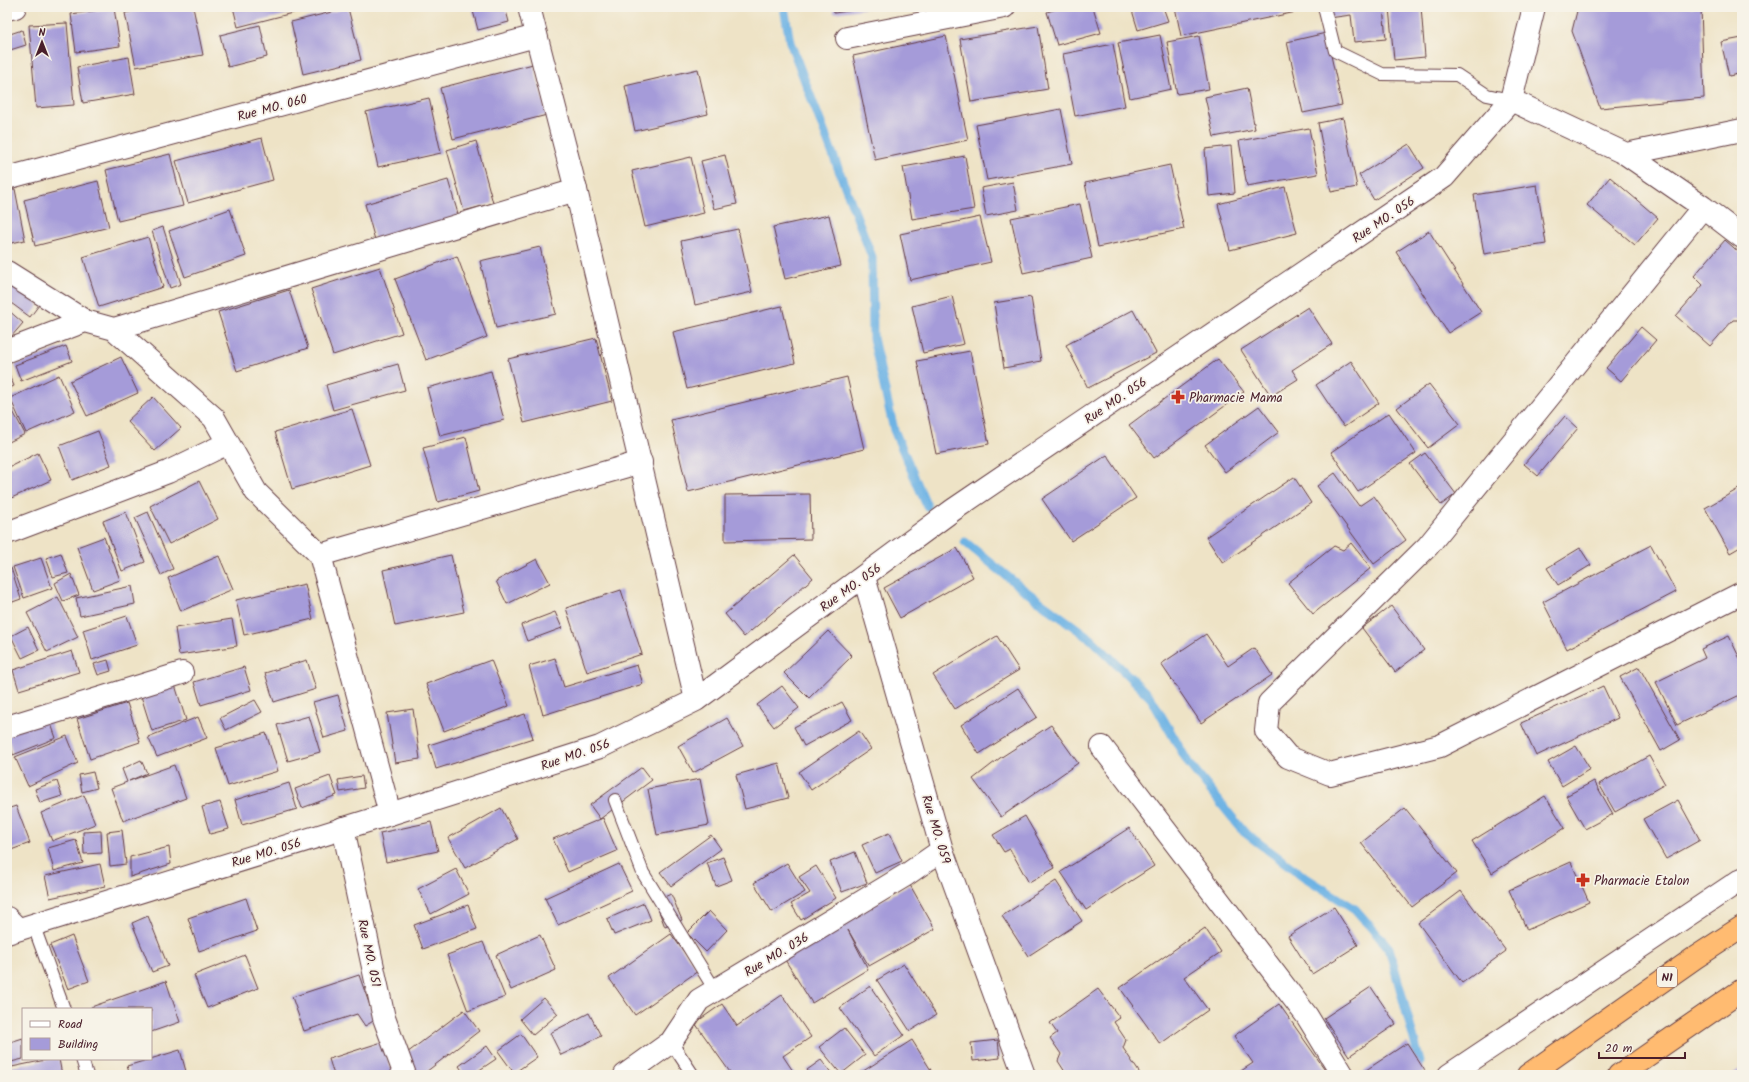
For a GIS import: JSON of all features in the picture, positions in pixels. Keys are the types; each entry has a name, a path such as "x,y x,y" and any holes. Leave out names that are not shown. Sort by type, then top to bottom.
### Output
{"highway":[{"path":"1594,1029 1742,921"},
{"name":"N1","path":"1528,1075 1696,957 1742,927"},
{"path":"1619,1075 1742,990"},
{"path":"1630,1075 1742,1005"}],"street":[{"path":"7,9 14,7"},
{"path":"529,7 576,190 696,700"},
{"path":"847,38 1004,7"},
{"name":"Rue MO. 056","path":"16,926 390,814 600,747 696,700 953,510 1444,177 1511,100 1534,7"},
{"name":"Rue MO. 060","path":"7,178 536,36"},
{"path":"1511,100 1626,154 1703,206 1742,237"},
{"path":"1626,154 1742,130"},
{"path":"114,329 576,190"},
{"path":"1703,206 1428,546 1269,703 1266,731 1288,757 1330,774 1440,746 1742,593"},
{"path":"7,272 85,321 114,329 214,418 256,492 320,555 390,814"},
{"path":"7,352 85,321"},
{"path":"7,533 168,472 228,443"},
{"path":"320,555 641,462"},
{"name":"Rue MO. 059","path":"864,577 942,850 1024,1075"},
{"path":"7,727 182,672"},
{"path":"1102,747 1307,1016 1343,1075"},
{"name":"Rue MO. 051","path":"343,828 384,1018 405,1075"},
{"name":"Rue MO. 036","path":"625,1075 670,1042 700,1000 899,879 942,850"},
{"path":"1449,1075 1742,879"}],"lane":[{"path":"1324,7 1335,51 1382,74 1458,75 1487,95 1511,100"},
{"path":"615,800 643,873 715,990"},
{"path":"16,926 63,1008"},
{"path":"670,1042 693,1075"},
{"path":"82,1060 87,1075"}],"building":[{"path":"152,7 193,7 203,55 136,67 125,13"},
{"path":"233,7 312,7 312,8 238,27"},
{"path":"472,7 505,7 509,22 478,30"},
{"path":"833,7 869,7 869,8 834,13"},
{"path":"1063,7 1093,7 1101,33 1057,45 1047,12"},
{"path":"1131,7 1163,7 1168,21 1138,30"},
{"path":"1175,7 1301,7 1301,11 1181,36"},
{"path":"1328,7 1383,7 1386,39 1354,42 1351,15 1329,18"},
{"path":"1421,7 1425,57 1394,60 1389,8"},
{"path":"1578,7 1701,7 1704,98 1600,108 1572,31"},
{"path":"114,8 120,46 76,52 71,14"},
{"path":"348,8 361,60 303,74 291,22"},
{"path":"67,23 74,105 36,108 29,25"},
{"path":"260,25 267,57 228,67 220,35"},
{"path":"1038,26 1048,89 971,102 960,39"},
{"path":"22,30 26,45 7,51 7,35"},
{"path":"1326,33 1342,105 1303,113 1287,42"},
{"path":"1160,35 1171,89 1130,98 1118,43"},
{"path":"946,36 968,140 875,160 853,56"},
{"path":"1199,36 1209,89 1177,94 1167,42"},
{"path":"1742,38 1742,73 1729,76 1721,42"},
{"path":"1113,44 1125,106 1075,116 1063,54"},
{"path":"129,57 135,94 83,103 77,67"},
{"path":"533,64 547,115 453,139 440,88"},
{"path":"698,69 708,114 635,131 625,86"},
{"path":"1247,88 1255,129 1214,137 1205,97"},
{"path":"429,98 441,153 378,167 366,112"},
{"path":"1061,109 1072,164 987,180 976,125"},
{"path":"1343,118 1357,187 1331,192 1318,123"},
{"path":"1309,128 1318,174 1247,186 1239,141"},
{"path":"262,138 273,180 188,203 176,161"},
{"path":"476,141 493,203 464,211 447,150"},
{"path":"1409,144 1424,168 1374,200 1359,175"},
{"path":"1231,146 1235,193 1209,196 1205,149"},
{"path":"170,154 183,206 118,221 106,170"},
{"path":"725,155 737,204 714,209 701,161"},
{"path":"965,156 974,209 912,219 903,167"},
{"path":"691,157 704,213 645,227 632,171"},
{"path":"1170,165 1184,229 1098,247 1085,183"},
{"path":"1610,177 1658,218 1635,245 1587,205"},
{"path":"448,180 459,217 375,240 365,204"},
{"path":"98,181 109,227 35,246 24,200"},
{"path":"1013,182 1018,210 986,216 981,188"},
{"path":"1537,185 1546,244 1484,254 1474,195"},
{"path":"1285,187 1297,233 1230,250 1218,204"},
{"path":"15,189 25,240 7,244 7,190"},
{"path":"1080,204 1092,258 1023,273 1011,218"},
{"path":"230,209 246,256 185,277 169,231"},
{"path":"829,215 841,266 785,279 773,227"},
{"path":"980,217 991,262 910,280 900,234"},
{"path":"163,227 181,284 170,288 152,231"},
{"path":"738,229 752,292 695,305 681,241"},
{"path":"1429,231 1481,312 1448,333 1396,252"},
{"path":"148,237 163,287 99,307 83,257"},
{"path":"1725,240 1742,255 1742,320 1733,320 1710,346 1676,316 1703,285 1694,276"},
{"path":"540,247 556,314 496,328 480,261"},
{"path":"457,256 487,337 426,360 395,279"},
{"path":"380,267 402,333 333,355 311,289"},
{"path":"7,281 39,305 30,317 7,300"},
{"path":"289,290 308,348 237,371 218,312"},
{"path":"952,296 964,344 923,353 912,306"},
{"path":"1031,297 1041,361 1004,368 994,303"},
{"path":"782,306 795,363 687,389 673,332"},
{"path":"1308,307 1332,344 1292,370 1298,379 1271,396 1241,350"},
{"path":"7,309 23,323 11,337 7,333"},
{"path":"1133,310 1156,353 1088,388 1066,345"},
{"path":"1641,327 1656,340 1621,381 1606,368"},
{"path":"596,338 612,401 524,423 508,359"},
{"path":"66,346 72,361 21,381 15,365"},
{"path":"970,351 989,444 936,454 917,361"},
{"path":"121,357 138,393 87,416 70,381"},
{"path":"1218,359 1244,392 1154,458 1129,425"},
{"path":"1351,361 1379,403 1344,427 1316,385"},
{"path":"398,364 405,390 333,410 326,385"},
{"path":"7,369 14,386 7,389"},
{"path":"491,371 504,420 440,436 427,388"},
{"path":"59,375 75,411 26,433 10,398"},
{"path":"847,377 864,449 688,492 671,420"},
{"path":"1429,384 1460,424 1428,448 1397,408"},
{"path":"153,397 181,428 155,451 127,421"},
{"path":"7,400 25,434 7,443"},
{"path":"1259,406 1279,432 1225,472 1205,445"},
{"path":"352,409 370,465 292,489 275,432"},
{"path":"1389,413 1416,453 1358,492 1331,452"},
{"path":"1565,416 1578,428 1538,476 1524,464"},
{"path":"98,431 111,465 72,480 59,446"},
{"path":"466,437 479,491 438,502 423,448"},
{"path":"38,453 51,480 7,500 7,468"},
{"path":"1425,453 1456,494 1441,505 1410,464"},
{"path":"1107,455 1136,498 1071,541 1042,499"},
{"path":"1335,473 1359,506 1374,496 1406,540 1374,564 1317,486"},
{"path":"1294,477 1311,503 1223,563 1206,537"},
{"path":"199,481 218,519 169,544 150,506"},
{"path":"1742,487 1742,546 1730,553 1705,508"},
{"path":"810,494 811,539 725,541 725,495"},
{"path":"126,512 145,562 122,571 103,521"},
{"path":"148,512 173,569 161,575 135,518"},
{"path":"104,537 120,580 93,590 77,547"},
{"path":"1351,543 1371,568 1313,614 1288,583 1334,546 1343,550"},
{"path":"1651,545 1676,592 1567,649 1543,602"},
{"path":"957,548 973,577 900,618 884,588"},
{"path":"1580,548 1591,565 1558,585 1547,568"},
{"path":"61,553 68,573 53,577 46,558"},
{"path":"451,555 464,612 395,626 383,570"},
{"path":"794,555 813,578 744,637 725,614"},
{"path":"219,556 233,589 181,611 168,578"},
{"path":"41,558 52,588 24,598 13,567"},
{"path":"537,559 550,583 507,604 496,581"},
{"path":"11,568 21,599 7,604 7,570"},
{"path":"71,574 79,595 63,601 55,583"},
{"path":"305,584 313,619 244,635 236,600"},
{"path":"132,586 135,604 80,616 76,598"},
{"path":"621,590 642,654 587,672 566,608"},
{"path":"58,597 78,637 47,652 27,613"},
{"path":"1391,606 1424,650 1395,672 1362,628"},
{"path":"555,612 562,628 527,641 521,625"},
{"path":"127,616 137,645 92,660 83,630"},
{"path":"232,619 237,646 179,655 175,628"},
{"path":"28,627 39,650 22,658 11,636"},
{"path":"828,631 852,656 809,698 784,673"},
{"path":"1206,634 1228,666 1254,648 1272,675 1201,723 1161,664"},
{"path":"997,636 1019,670 955,709 933,675"},
{"path":"1729,636 1742,663 1742,694 1677,725 1656,682 1705,658 1701,649"},
{"path":"72,651 79,672 19,690 13,670"},
{"path":"555,658 564,687 637,665 643,684 543,715 529,666"},
{"path":"108,660 111,671 98,675 94,664"},
{"path":"307,660 316,689 274,702 265,673"},
{"path":"491,660 509,706 444,731 426,684"},
{"path":"244,667 251,690 201,705 194,682"},
{"path":"1639,667 1680,740 1661,751 1620,677"},
{"path":"175,685 186,720 152,731 141,696"},
{"path":"782,686 799,708 774,727 757,705"},
{"path":"1603,686 1618,718 1536,756 1521,723"},
{"path":"1018,688 1037,717 979,754 961,725"},
{"path":"338,695 348,731 324,738 313,702"},
{"path":"255,700 262,712 226,730 220,718"},
{"path":"842,702 852,720 804,746 794,727"},
{"path":"127,703 140,742 90,759 77,719"},
{"path":"413,709 420,759 395,763 387,713"},
{"path":"525,714 533,738 436,769 429,745"},
{"path":"309,716 320,752 288,761 277,725"},
{"path":"198,717 207,738 157,757 148,737"},
{"path":"49,718 56,738 13,755 7,733"},
{"path":"727,718 743,746 693,773 678,746"},
{"path":"1051,725 1078,763 1001,817 973,779 1000,758"},
{"path":"859,731 871,749 811,790 799,772"},
{"path":"266,733 278,771 228,786 216,748"},
{"path":"67,736 78,763 28,786 15,757"},
{"path":"1576,746 1590,769 1562,786 1548,762"},
{"path":"1649,756 1665,784 1615,812 1599,784"},
{"path":"141,760 147,773 129,781 174,765 186,798 123,821 111,788 127,782 122,769"},
{"path":"779,763 788,798 745,809 736,775"},
{"path":"642,767 652,780 600,819 590,805"},
{"path":"93,772 97,788 82,792 79,775"},
{"path":"330,776 337,795 302,808 295,789"},
{"path":"362,776 364,788 340,792 338,780"},
{"path":"700,779 709,825 657,835 648,789"},
{"path":"57,781 62,796 40,803 35,789"},
{"path":"1594,781 1613,814 1585,829 1566,796"},
{"path":"289,783 297,809 242,825 235,800"},
{"path":"84,795 95,824 52,841 41,813"},
{"path":"1545,796 1565,828 1492,873 1472,841"},
{"path":"1678,800 1700,840 1666,859 1643,819"},
{"path":"220,802 229,829 210,834 202,807"},
{"path":"16,806 30,843 11,850 7,841 7,809"},
{"path":"501,808 518,839 465,868 448,838"},
{"path":"1405,808 1457,873 1412,907 1361,843"},
{"path":"1025,816 1055,868 1029,883 1010,849 1004,852 993,835"},
{"path":"603,818 617,851 568,872 553,839"},
{"path":"431,822 438,851 386,862 380,833"},
{"path":"1129,828 1154,866 1086,910 1061,872"},
{"path":"122,830 126,864 110,866 107,832"},
{"path":"101,831 102,853 84,854 83,832"},
{"path":"889,833 902,861 875,873 862,845"},
{"path":"711,835 721,849 671,886 660,872"},
{"path":"76,840 83,863 54,871 48,848"},
{"path":"169,847 171,864 130,877 130,857"},
{"path":"855,852 867,883 842,892 830,862"},
{"path":"723,857 732,880 716,886 707,863"},
{"path":"1571,862 1589,902 1527,930 1509,890"},
{"path":"787,863 805,892 772,912 754,883"},
{"path":"100,864 105,886 50,898 45,876"},
{"path":"619,864 632,891 558,925 545,898"},
{"path":"816,866 836,898 801,920 791,904 810,893 799,877"},
{"path":"456,869 469,894 431,914 418,889"},
{"path":"1056,881 1082,921 1028,956 1002,916"},
{"path":"910,885 935,929 869,966 848,930 868,969 812,1003 782,955"},
{"path":"1461,891 1506,951 1462,983 1418,923"},
{"path":"671,894 682,920 665,927 655,901"},
{"path":"246,898 257,931 199,951 188,918"},
{"path":"644,903 651,920 614,935 607,919"},
{"path":"468,905 477,929 423,949 414,925"},
{"path":"1334,907 1358,945 1312,974 1288,936"},
{"path":"709,911 727,930 706,952 687,933"},
{"path":"148,916 168,966 152,972 132,923"},
{"path":"1205,928 1221,952 1184,977 1208,1010 1160,1044 1120,988"},
{"path":"671,934 698,971 635,1015 609,978"},
{"path":"540,935 556,970 511,990 496,955"},
{"path":"72,936 89,981 68,989 50,945"},
{"path":"483,942 505,997 468,1011 447,955"},
{"path":"245,955 258,988 207,1008 194,975"},
{"path":"904,964 936,1015 910,1031 877,980"},
{"path":"359,975 375,1020 365,1026 357,1014 304,1031 292,997"},
{"path":"166,981 180,1022 152,1032 152,1008 91,1007"},
{"path":"870,986 904,1035 874,1056 840,1008"},
{"path":"1371,987 1396,1024 1349,1056 1324,1018"},
{"path":"1098,989 1120,1018 1114,1022 1126,1040 1123,1048 1141,1075 1067,1075 1058,1061 1061,1054 1050,1038 1057,1033 1050,1023"},
{"path":"782,995 811,1037 783,1056 795,1074 732,1075 695,1023 722,1004 737,1026"},
{"path":"544,998 558,1014 533,1035 520,1019"},
{"path":"1279,1004 1329,1075 1235,1075 1253,1063 1234,1036"},
{"path":"464,1010 479,1031 422,1075 418,1075 403,1056"},
{"path":"589,1013 601,1036 561,1055 550,1033"},
{"path":"844,1028 865,1055 841,1074 819,1047"},
{"path":"521,1034 537,1057 514,1073 498,1051"},
{"path":"22,1038 22,1059 7,1063 7,1043"},
{"path":"912,1040 934,1075 857,1075"},
{"path":"998,1040 1000,1058 973,1061 971,1043"},
{"path":"382,1042 393,1075 334,1075 329,1059"},
{"path":"1407,1043 1425,1071 1418,1075 1360,1074"},
{"path":"487,1046 496,1059 472,1075 465,1075 459,1066"},
{"path":"180,1050 187,1075 130,1075 127,1066 152,1060 152,1058"},
{"path":"45,1060 59,1060 62,1075 9,1075 7,1068"},
{"path":"821,1060 833,1075 811,1075 807,1070"},
{"path":"1742,1067 1742,1075 1731,1075"}],"waterway":[{"path":"784,7 790,42 872,257 873,338 894,430 927,506"},
{"path":"965,542 1024,590 1091,639 1151,698 1189,764 1244,832 1303,876 1355,909 1389,948 1420,1062"}],"place":[{"name":"Pharmacie Mama","path":"1178,397"},
{"name":"Pharmacie Etalon","path":"1583,880"}]}
